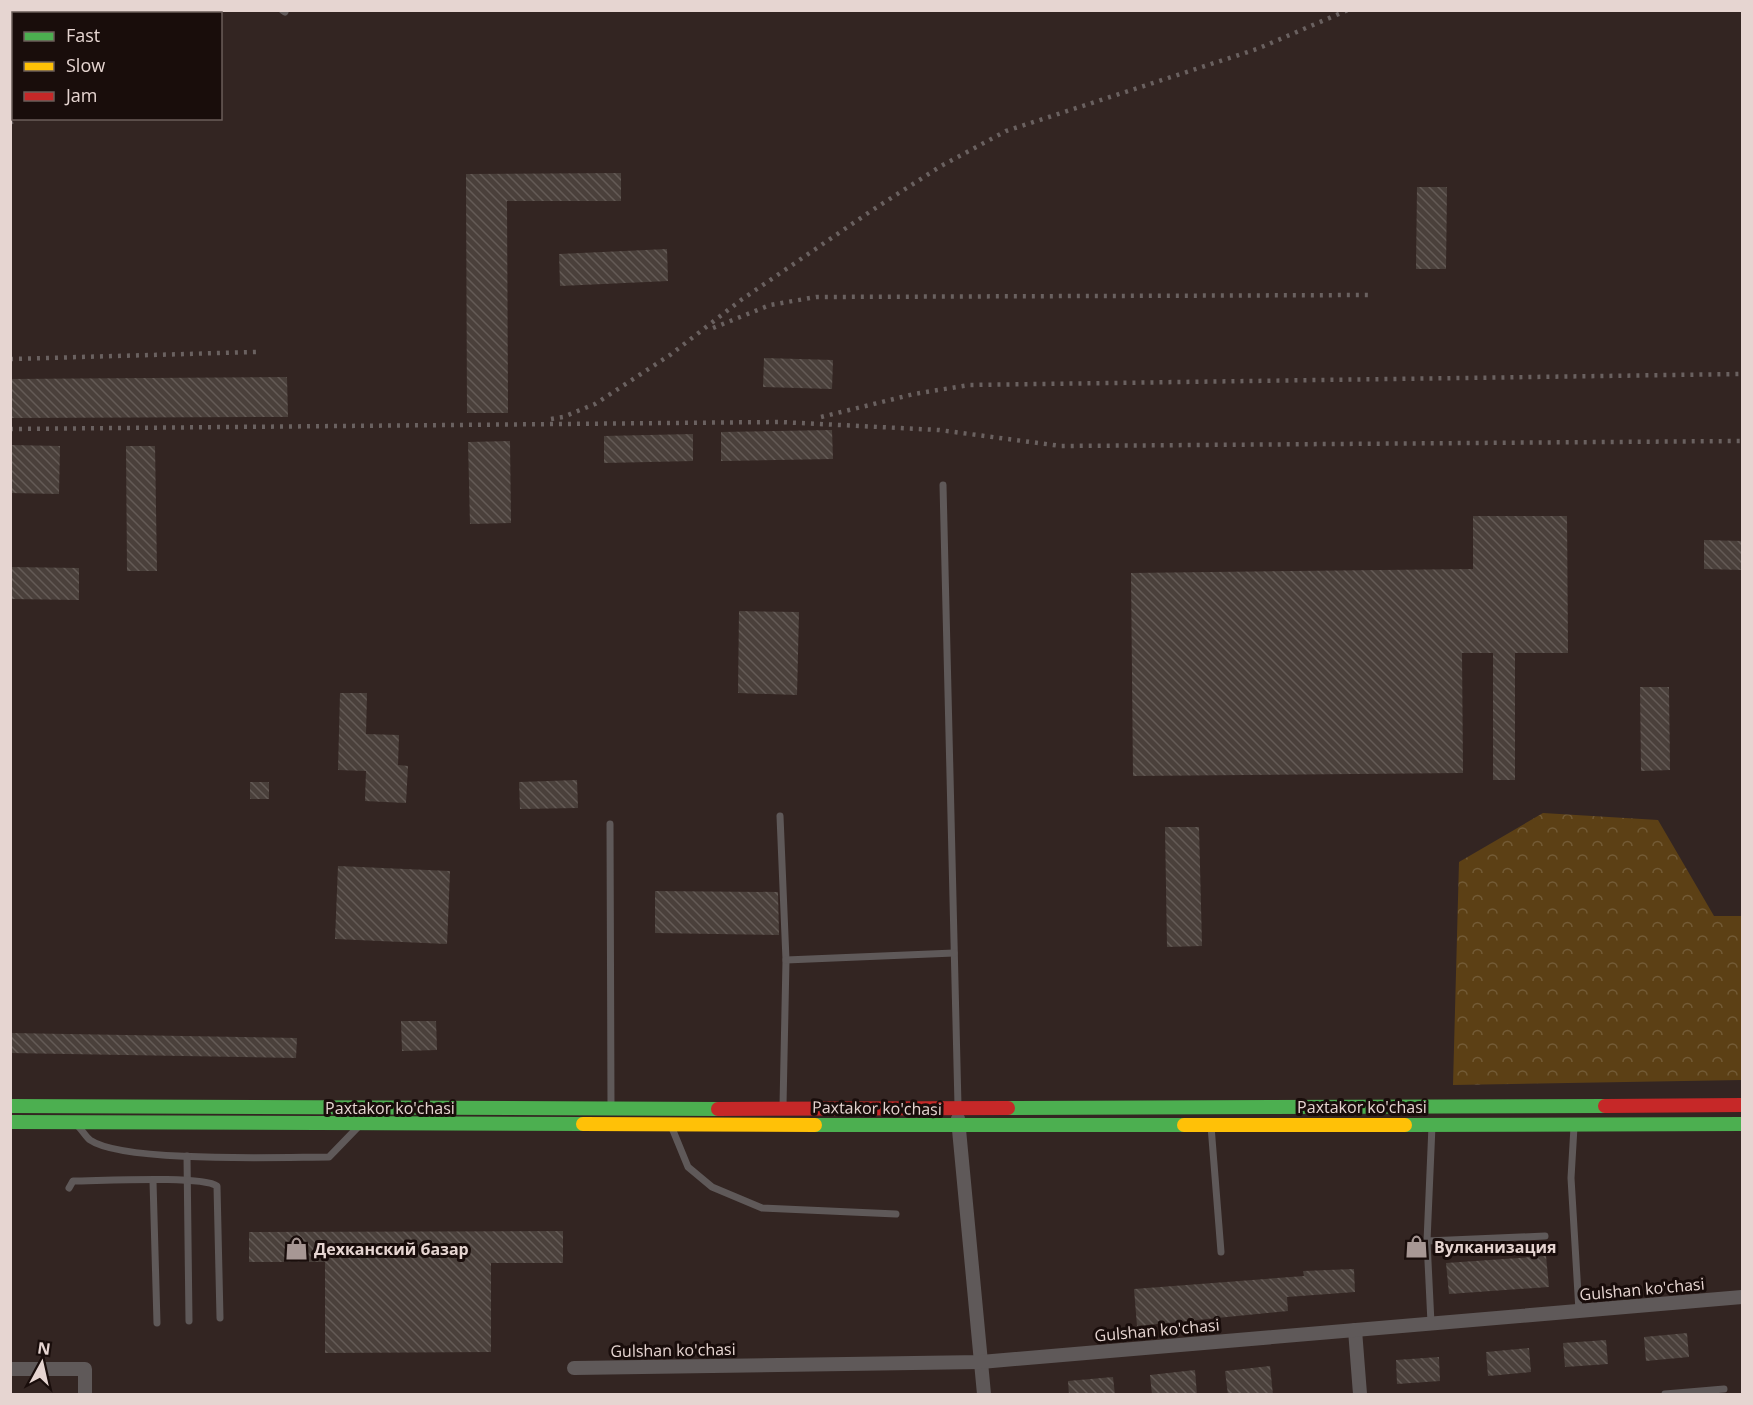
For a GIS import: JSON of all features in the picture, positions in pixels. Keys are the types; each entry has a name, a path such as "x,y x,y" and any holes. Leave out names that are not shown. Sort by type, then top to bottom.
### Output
{"main road":[{"name":"Paxtakor ko'chasi","path":"10,1106 783,1109 1743,1105"},
{"name":"Paxtakor ko'chasi","path":"10,1122 959,1126 1743,1124"}],"street":[{"path":"958,1108 984,1395"},
{"name":"Gulshan ko'chasi","path":"574,1368 981,1362 1743,1297"},
{"path":"1355,1330 1360,1395"},
{"path":"10,1369 85,1369 85,1395"}],"lane":[{"path":"943,485 958,1108"},
{"path":"780,816 786,960 783,1109"},
{"path":"610,824 611,1108"},
{"path":"786,960 954,953"},
{"path":"75,1122 90,1140 120,1150 187,1155 328,1157 361,1124"},
{"path":"670,1123 688,1167 712,1187 762,1208 896,1214"},
{"path":"1210,1124 1221,1252"},
{"path":"1431,1323 1427,1241 1432,1124"},
{"path":"1574,1125 1571,1178 1579,1311"},
{"path":"187,1155 189,1321"},
{"path":"69,1188 73,1181 186,1181 212,1182 217,1186 220,1318"},
{"path":"153,1181 157,1323"},
{"path":"1427,1241 1545,1236"},
{"path":"1665,1395 1724,1389"}],"green space":[{"path":"1543,813 1658,820 1714,916 1742,916 1742,1080 1453,1085 1459,862"}],"building":[{"path":"621,173 621,201 507,201 508,413 467,413 466,174"},
{"path":"1417,187 1447,187 1446,269 1416,269"},
{"path":"667,249 668,281 560,286 559,254"},
{"path":"764,358 833,360 832,389 763,387"},
{"path":"287,377 288,417 10,418 10,379"},
{"path":"832,430 833,459 721,461 721,432"},
{"path":"693,434 693,461 604,463 604,436"},
{"path":"510,441 511,523 470,524 468,442"},
{"path":"10,445 60,446 59,494 10,493"},
{"path":"126,446 155,446 157,571 127,571"},
{"path":"1473,516 1567,516 1568,653 1515,653 1515,780 1493,780 1493,653 1462,653 1463,773 1133,776 1131,573 1473,569"},
{"path":"1704,540 1743,541 1743,570 1704,569"},
{"path":"10,567 79,568 79,600 10,599"},
{"path":"739,611 799,612 797,695 738,693"},
{"path":"1640,687 1669,687 1670,770 1641,771"},
{"path":"340,693 367,693 366,734 399,735 398,765 408,766 406,803 365,801 366,771 338,770"},
{"path":"577,780 578,808 520,809 519,782"},
{"path":"250,782 269,782 269,799 250,799"},
{"path":"1165,827 1199,827 1202,946 1167,947"},
{"path":"338,866 450,871 447,944 335,939"},
{"path":"655,891 778,892 779,935 655,933"},
{"path":"401,1021 436,1021 437,1050 402,1051"},
{"path":"10,1033 297,1038 296,1058 10,1053"},
{"path":"563,1231 563,1263 491,1263 491,1352 325,1353 325,1262 249,1262 249,1232"},
{"path":"1546,1256 1549,1287 1449,1294 1446,1263"},
{"path":"1354,1269 1355,1292 1287,1297 1288,1311 1137,1326 1134,1289 1304,1276 1303,1271"},
{"path":"1687,1333 1689,1357 1646,1361 1644,1337"},
{"path":"1606,1340 1608,1364 1565,1367 1563,1343"},
{"path":"1529,1348 1531,1372 1488,1376 1486,1352"},
{"path":"1439,1357 1440,1381 1397,1384 1396,1360"},
{"path":"1270,1366 1273,1395 1228,1395 1225,1371"},
{"path":"1195,1370 1197,1395 1152,1395 1150,1375"},
{"path":"1113,1377 1115,1395 1069,1395 1068,1381"}],"railway":[{"path":"551,419 563,417 595,404 670,355 741,300 871,211 941,166 1006,131 1257,49 1348,10"},
{"path":"10,123 15,120"},
{"path":"713,328 770,305 816,297 1370,295"},
{"path":"10,359 256,352"},
{"path":"821,417 914,394 969,385 1742,374"},
{"path":"10,429 780,422 939,430 1061,446 1742,441"}],"traffic: fast":[{"path":"10,1106 718,1109"},
{"path":"1008,1108 1605,1106"},
{"path":"10,1122 583,1124"},
{"path":"1405,1125 1742,1124"},
{"path":"815,1125 1184,1125"}],"traffic: slow":[{"path":"583,1124 815,1125"},
{"path":"1184,1125 1405,1125"}],"traffic: jam":[{"path":"1605,1106 1742,1105"},
{"path":"718,1109 1008,1108"}],"place":[{"name":"Вулканизация","path":"1416,1247"},
{"name":"Дехканский базар","path":"296,1249"}]}
